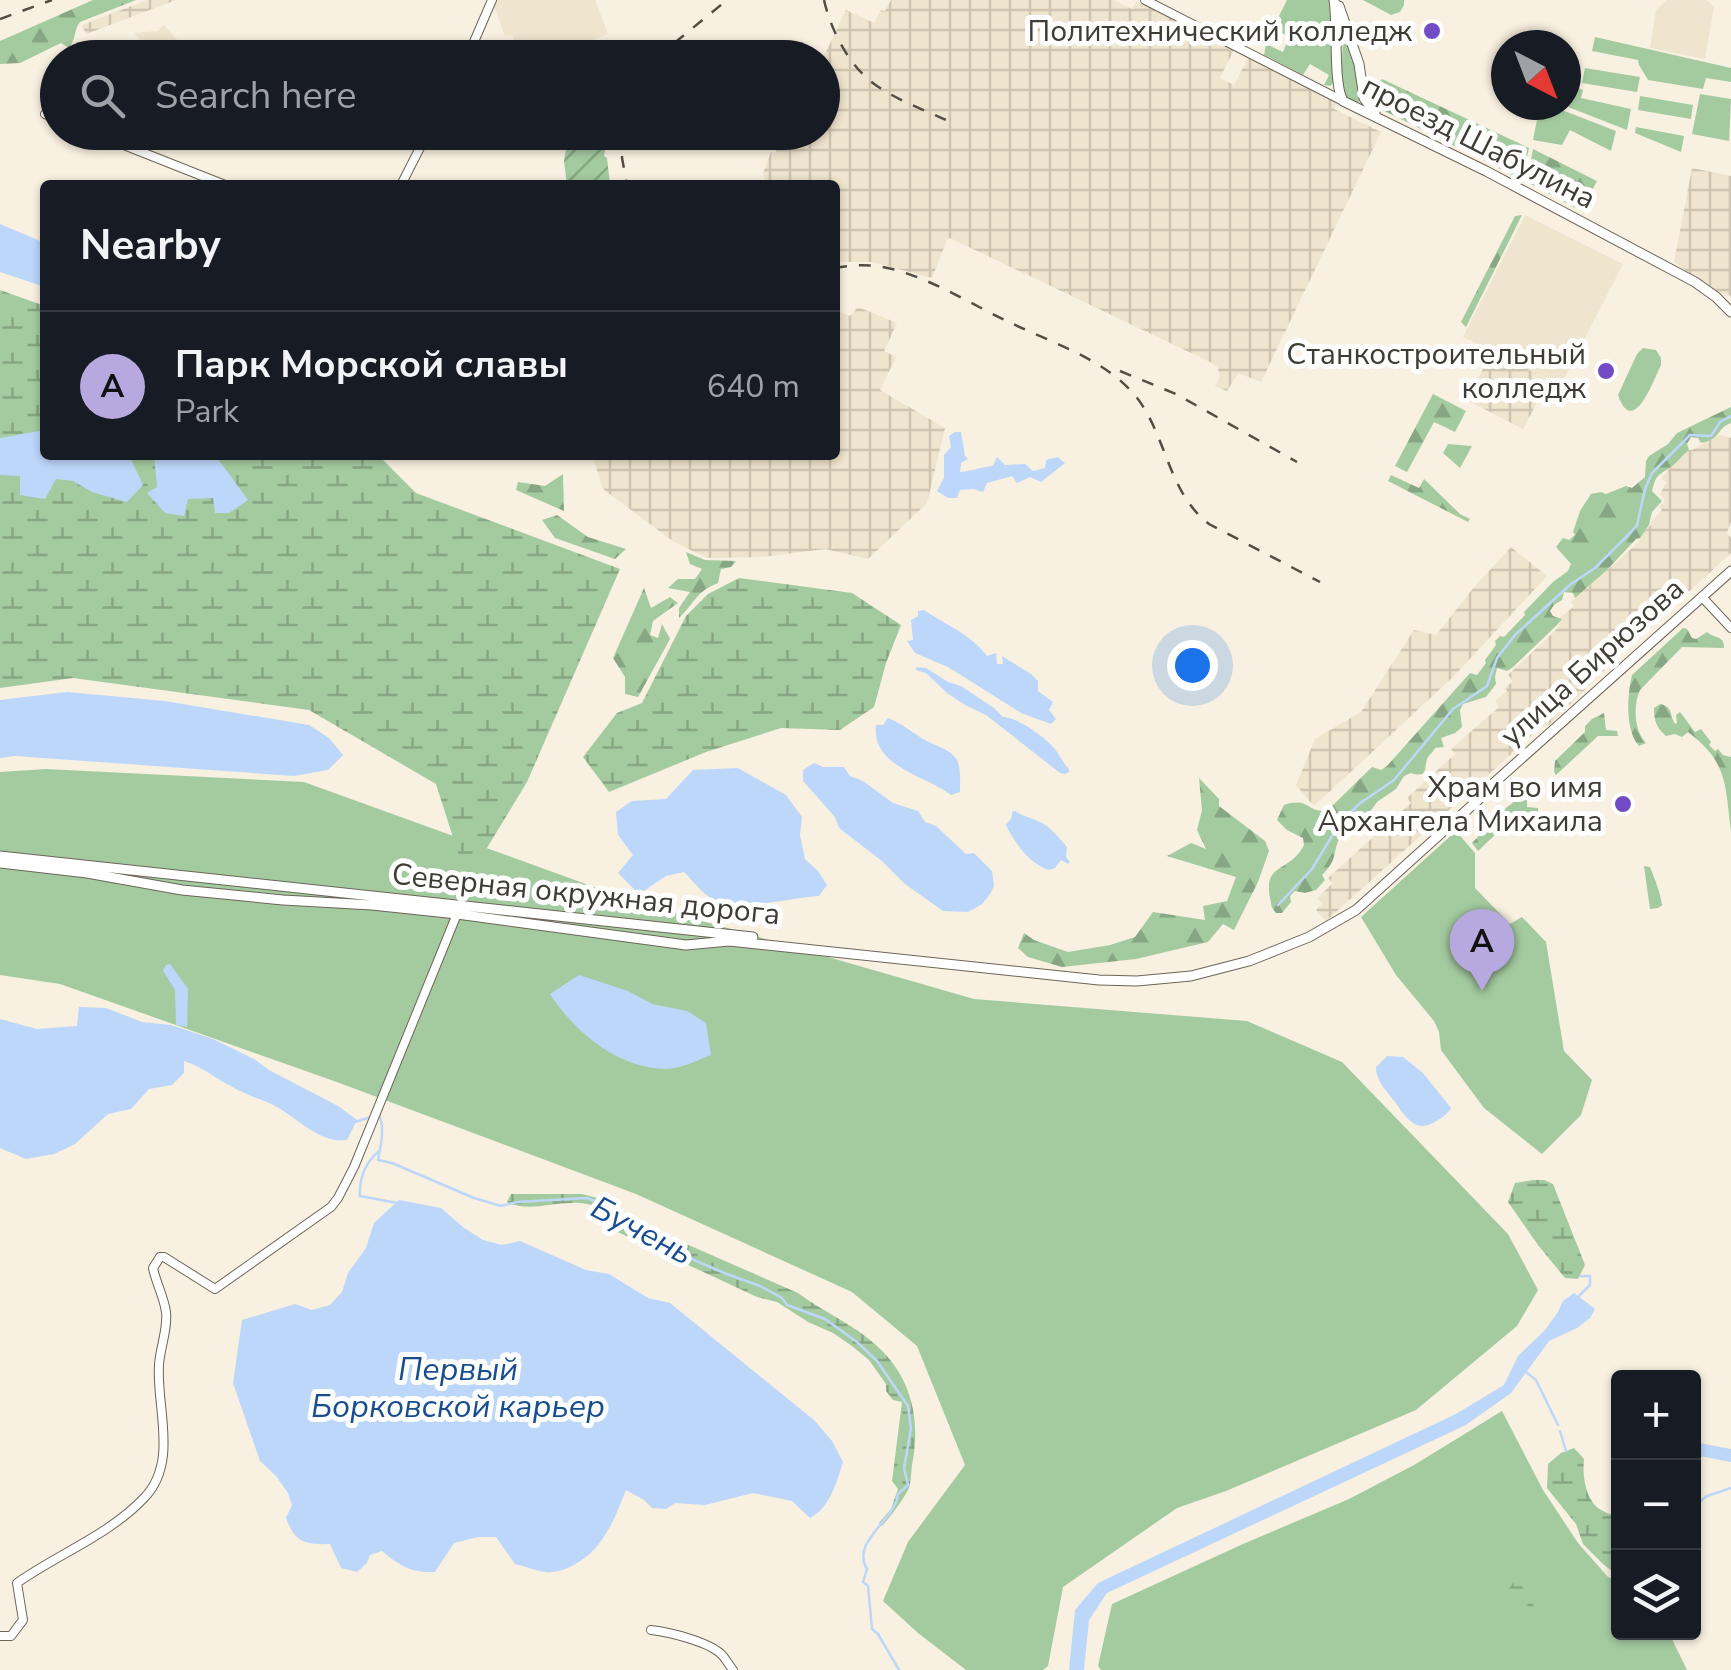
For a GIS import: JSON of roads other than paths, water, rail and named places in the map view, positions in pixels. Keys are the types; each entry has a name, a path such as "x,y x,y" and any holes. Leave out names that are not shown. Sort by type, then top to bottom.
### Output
{"main road":[{"path":"1335,0 1339,94 1343,101"},
{"path":"1335,0 1359,64 1364,98 1356,108"},
{"path":"1364,98 1380,119"},
{"name":"проезд Шабулина","path":"1343,101 1486,171 1695,282 1731,312"},
{"name":"улица Бирюзова","path":"1163,977 1238,959 1280,944 1350,908 1731,571"},
{"name":"Северная окружная дорога","path":"0,856 1078,974 1163,977"},
{"name":"Северная окружная дорога","path":"0,864 86,873 182,890 457,914 686,945 730,941 1080,979 1163,977"},
{"path":"182,890 173,882 175,876 184,874"},
{"path":"686,929 694,932 696,938 686,945"}],"street":[{"path":"475,40 492,0"},
{"name":"проезд Шабулина","path":"1144,0 1343,101"},
{"path":"1320,89 1330,90 1338,81"},
{"path":"137,150 212,180"},
{"path":"404,180 419,150"},
{"path":"1702,596 1731,628"},
{"path":"0,1636 11,1636 23,1620 18,1583 143,1500 160,1468 164,1427 159,1366 167,1325 166,1308 152,1268 164,1257 215,1289 331,1206 350,1176 457,914"},
{"path":"651,1630 720,1652 733,1670"}],"water":[{"path":"0,224 40,241 40,285 0,272"},
{"path":"40,431 40,460 131,460 143,485 127,502 92,492 73,481 56,479 45,499 20,495 20,476 0,475 0,438"},
{"path":"961,432 968,459 961,463 960,472 993,466 997,457 1005,465 1025,464 1033,471 1045,468 1046,460 1058,457 1065,463 1041,482 1030,477 1017,483 1012,476 987,483 983,492 960,490 957,498 948,498 937,491 944,478 944,455 951,447 949,436"},
{"path":"154,460 219,460 248,500 229,513 215,513 213,498 188,499 184,516 165,513 147,493 157,487"},
{"path":"924,610 965,635 987,656 996,653 997,664 1003,664 1002,656 1031,674 1038,681 1038,691 1053,702 1049,710 1056,719 1051,724 1021,713 948,667 915,653 907,641 913,640 911,620"},
{"path":"916,667 961,686 1003,717 1030,728 1054,748 1069,772 1060,773"},
{"path":"67,692 165,701 309,725 329,738 343,755 328,770 294,776 0,758 0,700"},
{"path":"888,718 954,756 959,767 960,792 951,795 891,761 877,739 876,725 883,725"},
{"path":"814,763 844,767 850,776 893,803 918,811 925,822 936,826 966,854 974,853 992,871 994,886 990,894 968,912 943,911 905,884 839,828 835,817 803,781 803,770"},
{"path":"738,768 786,795 802,817 800,835 805,859 827,885 819,896 732,905 716,901 684,872 666,876 639,894 618,873 633,855 618,835 616,812 632,801 666,799 693,770"},
{"path":"1015,811 1051,830 1067,847 1070,862 1061,860 1049,870 1029,858 1006,825"},
{"path":"170,964 188,989 187,1027 176,1025 175,990 163,971"},
{"path":"579,975 628,991 652,1004 687,1011 706,1023 711,1055 666,1069 614,1055 572,1022 550,994"},
{"path":"79,1007 106,1008 142,1022 171,1025 213,1039 357,1120 347,1140 328,1138 184,1061 184,1073 172,1085 149,1089 131,1109 108,1114 75,1144 54,1154 26,1159 0,1148 0,1019 37,1029 77,1026"},
{"path":"1387,1056 1403,1057 1423,1073 1451,1108 1447,1113 1427,1126 1407,1117 1378,1077 1376,1067"},
{"name":"Первый Борковской карьер","path":"399,1200 441,1208 483,1240 502,1245 520,1241 586,1270 609,1274 648,1298 670,1303 815,1421 832,1441 843,1462 827,1502 810,1518 792,1501 753,1493 705,1505 675,1503 666,1509 652,1508 626,1490 599,1544 567,1568 552,1572 515,1564 496,1537 478,1537 454,1543 435,1572 406,1568 382,1551 370,1555 357,1572 341,1568 330,1544 313,1544 293,1532 286,1518 292,1505 288,1493 260,1461 233,1383 242,1320 295,1304 312,1310 330,1305 342,1292 348,1273 366,1248 374,1223"},
{"path":"1574,1293 1595,1309 1590,1318 1549,1341 1511,1393 1466,1425 1107,1593 1089,1620 1084,1670 1069,1670 1075,1610 1098,1583 1456,1414 1504,1385 1518,1356"},
{"path":"1701,1443 1731,1449 1731,1462 1701,1456"}],"waterway":[{"path":"1278,905 1312,869 1347,816 1394,780 1453,709 1487,686 1497,658 1515,635 1571,584 1595,568 1633,530 1652,473 1690,435 1711,436 1720,422 1731,416"},
{"name":"Бучень","path":"379,1115 382,1131 378,1160 501,1206 587,1198 608,1206 615,1214 614,1220 641,1237 760,1286 787,1305 825,1319 877,1361 908,1406 911,1429 904,1468 908,1485 898,1494 890,1513 864,1549 867,1569 863,1582 868,1586 872,1629 899,1670"},
{"name":"Бучень","path":"355,1122 371,1117"},
{"path":"379,1151 364,1172 360,1196 397,1203"},
{"path":"1579,1296 1590,1285 1590,1276 1580,1276"},
{"path":"1526,1372 1536,1380 1558,1425"},
{"path":"1560,1431 1566,1451"},
{"path":"1701,1501 1731,1488"}],"railway":[{"path":"0,19 52,0"},
{"path":"678,40 727,0"},
{"path":"824,0 839,40"},
{"path":"840,42 858,69 877,86 948,121"},
{"path":"622,150 626,180"},
{"path":"840,267 888,268 939,286 1106,370 1144,408 1184,495 1209,524 1320,582"},
{"path":"1120,371 1176,394 1297,462"}],"place":[{"name":"Политехнический колледж","path":"1432,31"},
{"name":"Станкостроительный колледж","path":"1606,371"},
{"name":"Храм во имя Архангела Михаила","path":"1623,804"},
{"name":"Парк Морской славы","path":"1482,991"}]}
